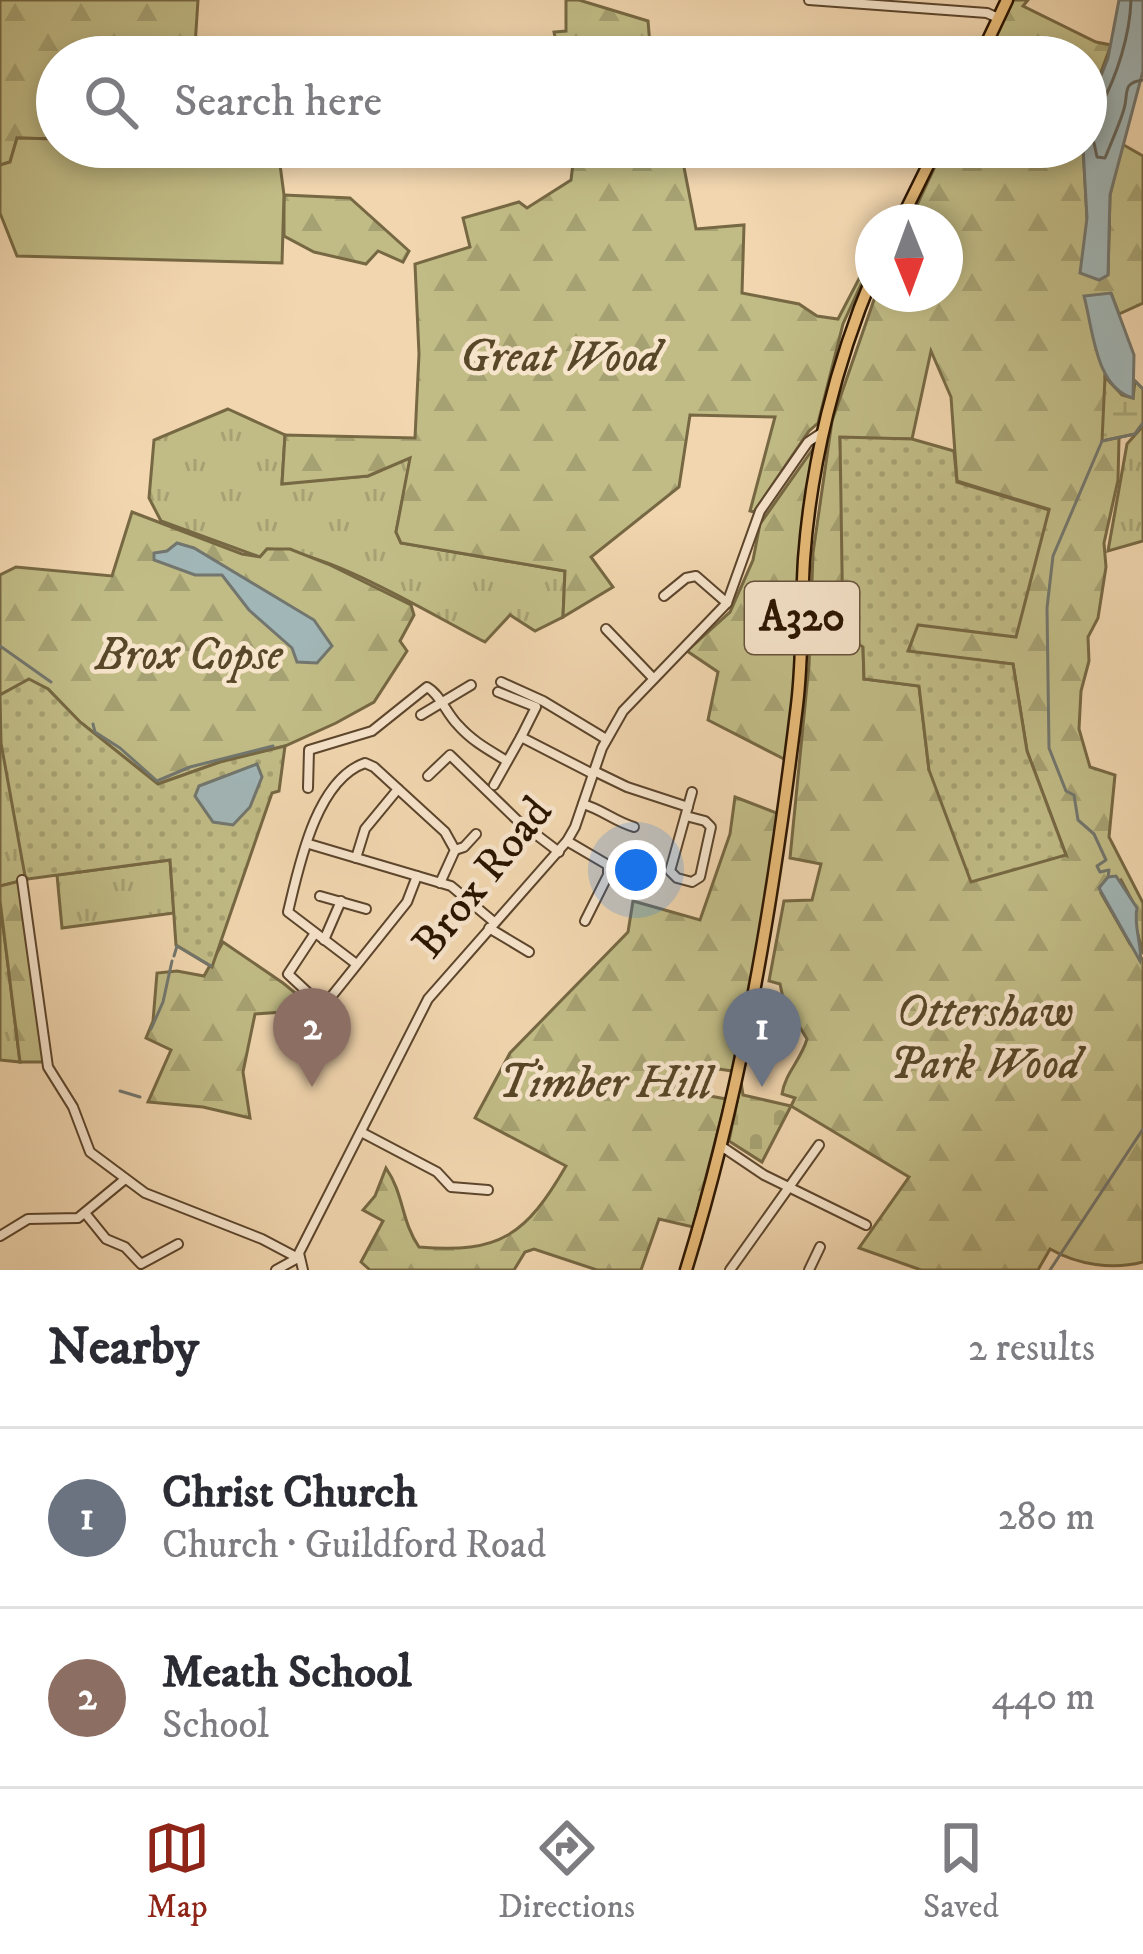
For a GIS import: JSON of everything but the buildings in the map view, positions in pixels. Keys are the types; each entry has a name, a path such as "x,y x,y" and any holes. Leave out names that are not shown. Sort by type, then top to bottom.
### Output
{"main road":[{"path":"990,36 1007,0"},
{"path":"909,204 927,168"},
{"name":"A320","path":"686,1270 721,1146 764,953 798,698 805,554 824,432 859,312"}],"street":[{"path":"809,0 987,13 998,18"},
{"name":"Brox Road","path":"298,1258 428,999 567,841 606,739 623,711 727,603 760,512 812,438 824,432"},
{"path":"665,597 686,578 696,576 727,603"},
{"path":"606,628 652,677"},
{"path":"421,715 471,686"},
{"path":"308,788 306,758 312,747 372,731 427,687 471,739 507,760"},
{"path":"494,785 536,707 500,687 543,701 606,739"},
{"path":"520,737 627,788 687,812 705,821 711,827 700,877 692,882 670,871 687,812 692,792"},
{"path":"428,776 450,755 517,820 559,852"},
{"path":"355,963 284,911 322,799 360,763 374,767 445,832 455,850"},
{"path":"356,858 365,829 398,789"},
{"path":"584,804 634,826"},
{"path":"440,883 455,850 476,834"},
{"path":"567,841 608,867 586,921"},
{"path":"309,844 461,892 491,925 528,949"},
{"path":"341,901 288,974 323,1002 407,902 417,876"},
{"path":"22,880 48,1066 73,1107 90,1152 146,1194 262,1239 298,1258 304,1270"},
{"path":"320,896 366,909"},
{"path":"361,1132 437,1172 451,1186 488,1190"},
{"path":"730,1270 819,1145"},
{"path":"721,1146 866,1225"},
{"path":"0,1236 28,1219 73,1221 124,1180"},
{"path":"85,1213 106,1239 125,1247 141,1264 178,1244"},
{"path":"809,1270 816,1250"},
{"path":"276,1270 298,1258"}],"green space":[{"path":"0,0 198,0 196,36 36,36 36,138 17,138 10,162 0,165"},
{"path":"566,0 579,0 648,21 649,36 555,36 554,32 566,31"},
{"path":"1013,0 1028,0 1023,6 1084,36 996,36"},
{"path":"17,138 36,138 36,168 280,168 282,263 17,256 0,213 0,165 10,162"},
{"name":"Ottershaw Park Wood","path":"1122,144 1143,156 1143,303 1119,314 1111,293 1105,377 1123,399 1133,430 1119,438 1118,480 1104,543 1106,567 1098,618 1088,637 1079,729 1090,767 1115,775 1109,837 1143,903 1143,954 1134,920 1136,908 1121,880 1101,893 1143,960 1143,1262 1096,1265 1050,1249 1038,1270 921,1270 859,1248 909,1177 791,1106 795,1098 782,1094 807,1039 790,1011 779,1012 780,984 769,981 784,901 812,900 821,864 790,858 809,665 813,553 832,421 870,312 963,312 963,204 917,204 934,168 1084,168 1087,218 1108,275 1110,195","holes":["931,351 951,397 957,481 1048,509 917,625 908,652 1013,664 1027,751 1066,855 929,770 919,686 864,679 863,646 844,567 840,438 912,439"]},
{"name":"Great Wood","path":"572,168 684,168 696,229 744,225 742,293 799,304 817,316 838,319 855,286 818,423 754,512 750,511 775,417 690,415 679,487 591,557 613,587 563,617 565,571 401,543 396,532 410,458 368,476 282,484 285,435 415,438 419,354 415,264 470,247 463,218 519,202 527,208 571,180"},
{"path":"284,195 350,198 409,251 403,262 378,251 366,264 314,252 284,236"},
{"path":"1105,377 1122,395 1133,398 1135,381 1143,389 1143,423 1135,434 1102,441"},
{"path":"228,409 285,435 282,483 368,476 411,457 396,532 401,543 565,571 563,617 535,631 510,615 485,642 378,585 319,560 267,549 260,557 161,521 149,498 154,440"},
{"path":"1143,426 1143,541 1108,551 1127,444"},
{"path":"840,437 912,439 954,451 957,482 1049,510 1016,637 918,625 908,651 1013,664 1027,751 1066,855 971,882 929,770 919,686 864,679 863,647 843,634"},
{"path":"815,446 799,554 786,760 708,720 718,672 687,651 730,612 753,560 760,524"},
{"name":"Brox Copse","path":"132,512 242,554 260,557 267,549 290,549 411,605 414,615 400,641 407,651 374,702 336,723 285,746 158,784 80,722 48,689 29,680 0,695 0,575 16,567 112,576"},
{"path":"29,679 48,689 80,722 158,784 285,746 279,791 272,793 212,967 176,945 170,860 25,876 1,743 0,695"},
{"path":"0,735 28,879 0,886"},
{"name":"Timber Hill","path":"735,797 779,814 758,964 732,1071 699,1066 694,1093 726,1099 693,1227 659,1219 641,1270 597,1270 534,1249 525,1252 514,1270 370,1270 361,1262 383,1221 363,1210 375,1196 386,1168 419,1247 491,1243 538,1209 566,1166 475,1118 510,1053 628,932 633,901 700,920 730,834"},
{"path":"170,860 174,913 62,928 57,875"},
{"path":"20,881 45,1062 20,1062 0,886"},
{"path":"0,901 20,1062 0,1060"},
{"path":"223,942 337,1027 284,1012 255,1014 243,1072 250,1118 148,1102 171,1050 146,1038 153,1021 157,973 204,976"},
{"path":"741,1082 743,1095 791,1106 762,1162 729,1141"}],"water":[{"path":"1119,0 1143,0 1143,71 1110,195 1108,275 1099,280 1080,273 1087,218 1084,168 1107,168 1108,58"},
{"path":"1111,293 1134,355 1133,398 1111,382 1093,340 1084,296"},
{"path":"177,543 194,548 314,620 332,646 317,663 297,662 292,648 249,610 222,575 195,575 154,560 154,553"},
{"path":"257,764 262,777 250,807 233,825 213,822 195,796 199,786"},
{"path":"1116,876 1137,908 1140,961 1099,888 1108,877"}],"waterway":[{"path":"1135,381 1143,389"},
{"path":"1108,877 1109,870 1100,872 1097,866 1106,860 1094,834 1078,820 1074,795 1066,791 1049,748 1047,608 1053,556 1102,441 1135,434 1143,423"},
{"path":"0,646 51,682"},
{"path":"93,724 95,732 157,781 190,767 273,746"},
{"path":"174,956 177,946 211,966"},
{"path":"151,1029 172,961"},
{"path":"120,1091 140,1097"},
{"path":"1050,1270 1143,1129"}],"place":[{"name":"Meath School","path":"312,1087"},
{"name":"Christ Church","path":"762,1087"}]}
